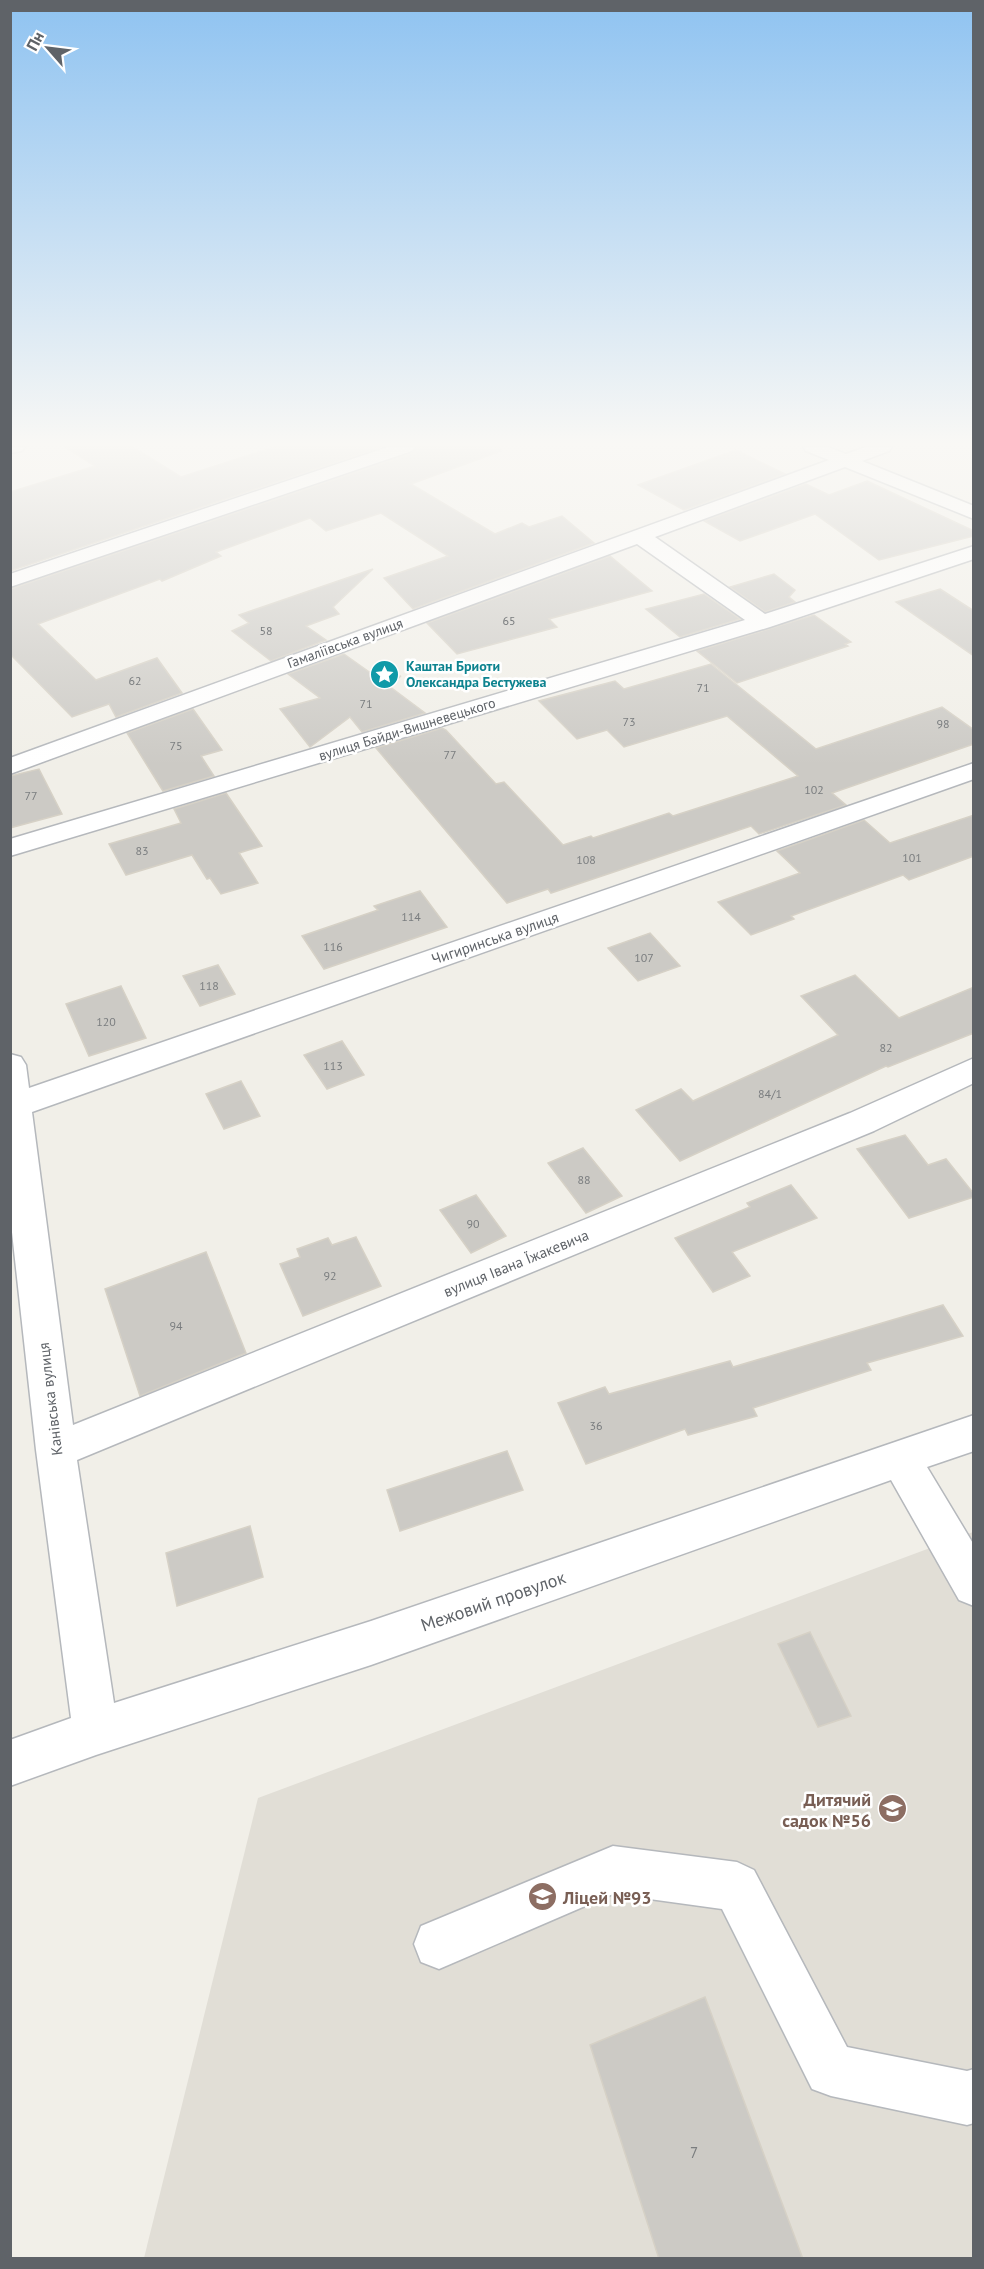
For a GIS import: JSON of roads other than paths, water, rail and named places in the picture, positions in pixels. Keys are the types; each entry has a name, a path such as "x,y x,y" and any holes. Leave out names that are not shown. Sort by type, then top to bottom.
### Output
{"street":[{"path":"10,581 93,553"},
{"name":"Гамаліївська вулиця","path":"10,766 589,553"},
{"path":"664,553 762,621"},
{"name":"вулиця Байди-Вишневецького","path":"10,848 762,621 971,553"},
{"name":"Чигиринська вулиця","path":"16,1105 974,770"},
{"name":"Канівська вулиця","path":"10,1065 56,1450 96,1732"},
{"name":"вулиця Івана Їжакевича","path":"56,1450 862,1122 974,1069"},
{"name":"Межовий провулок","path":"10,1763 96,1732 371,1643 974,1433"},
{"path":"900,1459 974,1585"},
{"path":"439,1944 613,1870 737,1887 831,2070 967,2098 974,2096"}],"place":[{"name":"Каштан Бриоти Олександра Бестужева","path":"385,674"},
{"name":"Дитячий садок №56","path":"892,1809"},
{"name":"Ліцей №93","path":"542,1897"}]}
